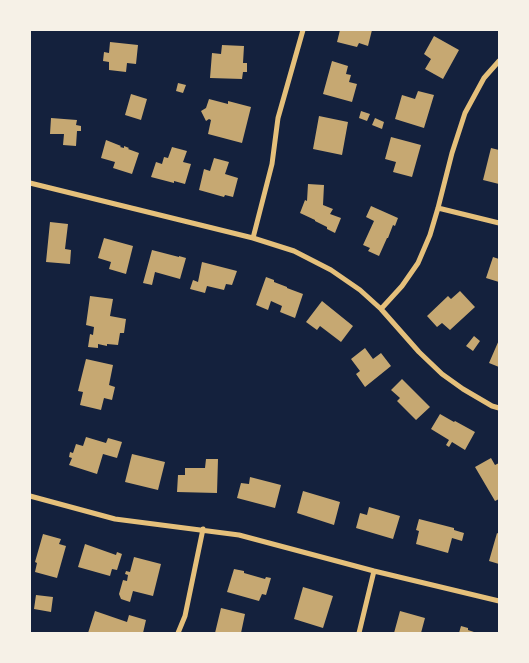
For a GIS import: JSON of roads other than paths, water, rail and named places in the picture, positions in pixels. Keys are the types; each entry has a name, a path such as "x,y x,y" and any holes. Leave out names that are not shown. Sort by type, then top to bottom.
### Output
{"street":[{"path":"253,238 272,164 278,118 302,30"},
{"path":"381,309 402,286 418,263 430,235 465,113 484,78 499,61"},
{"path":"30,183 253,238 294,251 331,270 360,290 381,309 419,352 442,374 463,389 499,408"},
{"path":"438,208 499,223"},
{"path":"492,406 499,413"},
{"path":"30,496 115,518 239,535 374,571 499,601"},
{"path":"178,633 184,616 204,529"},
{"path":"359,633 374,571"}]}
